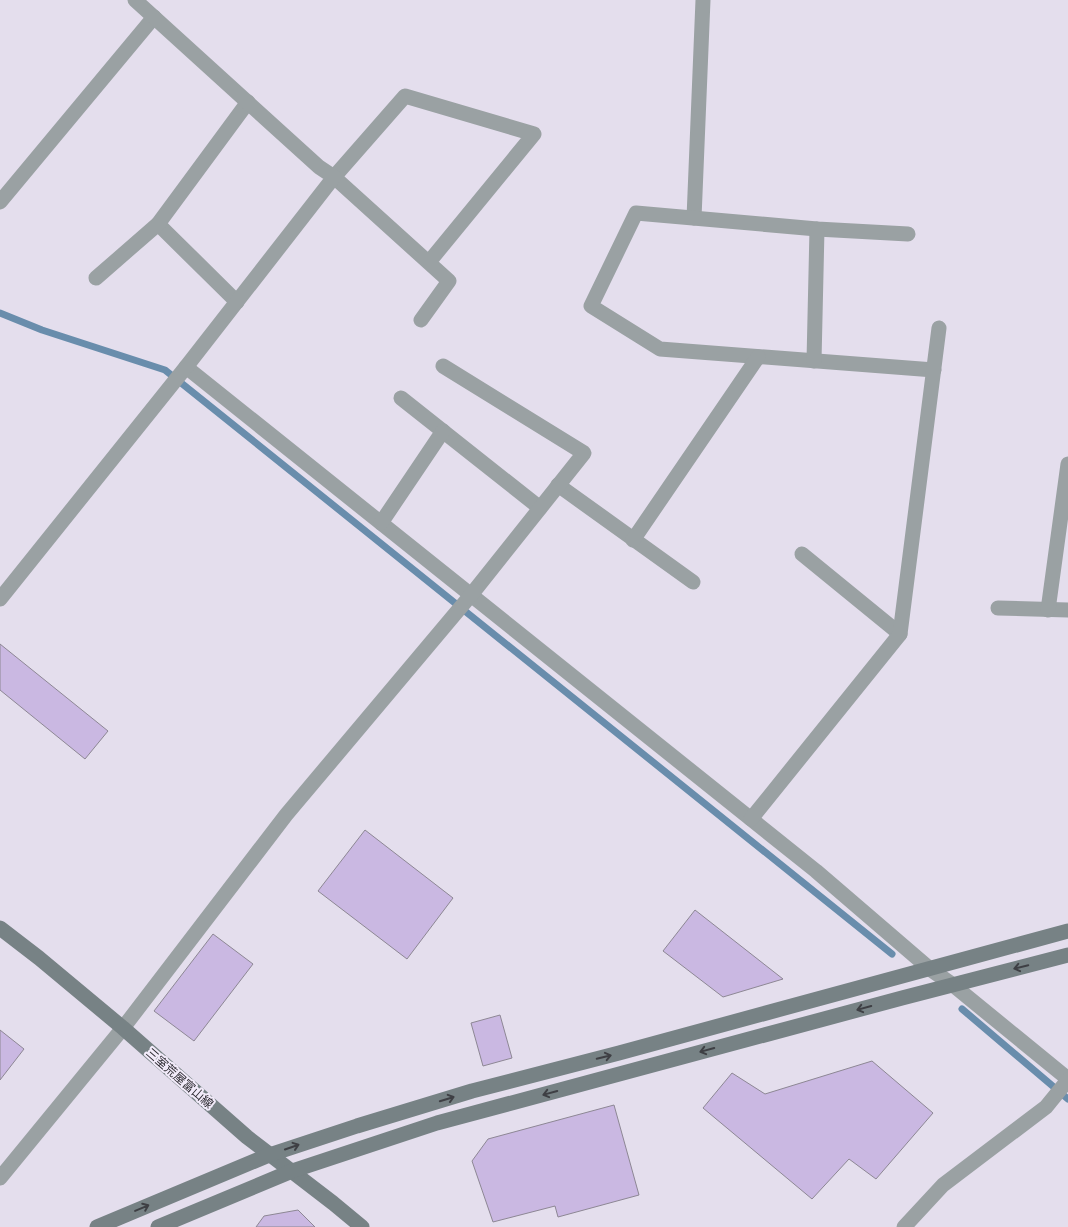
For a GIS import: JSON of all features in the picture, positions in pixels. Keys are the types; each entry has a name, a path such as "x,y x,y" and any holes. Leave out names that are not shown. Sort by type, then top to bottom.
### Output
{"street":[{"path":"135,0 319,167 334,177 450,281 420,320"},
{"path":"694,218 703,0"},
{"path":"0,202 154,17"},
{"path":"0,598 186,367 334,177 405,96 534,134 429,262"},
{"path":"96,278 158,224 248,102"},
{"path":"908,234 817,229 636,213 591,306 660,350 934,370"},
{"path":"158,224 237,302"},
{"path":"814,361 817,229"},
{"path":"751,819 900,634 939,328"},
{"path":"634,540 758,357"},
{"path":"0,1178 123,1028 286,815 471,594 584,453 444,366"},
{"path":"186,367 816,871 930,969 953,985 1068,1080 1046,1107 943,1186 904,1227"},
{"path":"401,398 540,508"},
{"path":"381,522 443,432"},
{"path":"1048,610 1068,464"},
{"path":"558,485 693,582"},
{"path":"802,554 900,634"},
{"path":"998,608 1068,610"},
{"name":"三室荒屋富山線","path":"0,928 123,1028 247,1137 333,1202 362,1227"},
{"path":"97,1227 269,1155 357,1126 472,1091 1068,931"},
{"path":"158,1227 292,1171 437,1123 1068,955"}],"building":[{"path":"0,644 108,731 85,759 0,690"},
{"path":"365,830 453,898 407,959 318,891"},
{"path":"695,910 783,979 723,997 663,951"},
{"path":"213,934 253,964 194,1041 154,1011"},
{"path":"500,1015 512,1058 483,1066 471,1023"},
{"path":"0,1030 24,1049 0,1080"},
{"path":"872,1061 933,1113 876,1179 849,1159 812,1199 703,1108 732,1073 765,1094"},
{"path":"614,1105 639,1195 558,1217 555,1206 493,1222 472,1161 488,1139"},
{"path":"298,1210 315,1227 256,1227 264,1216"}],"waterway":[{"path":"0,313 42,330 165,370 892,954"},
{"path":"962,1009 1068,1099"}]}
